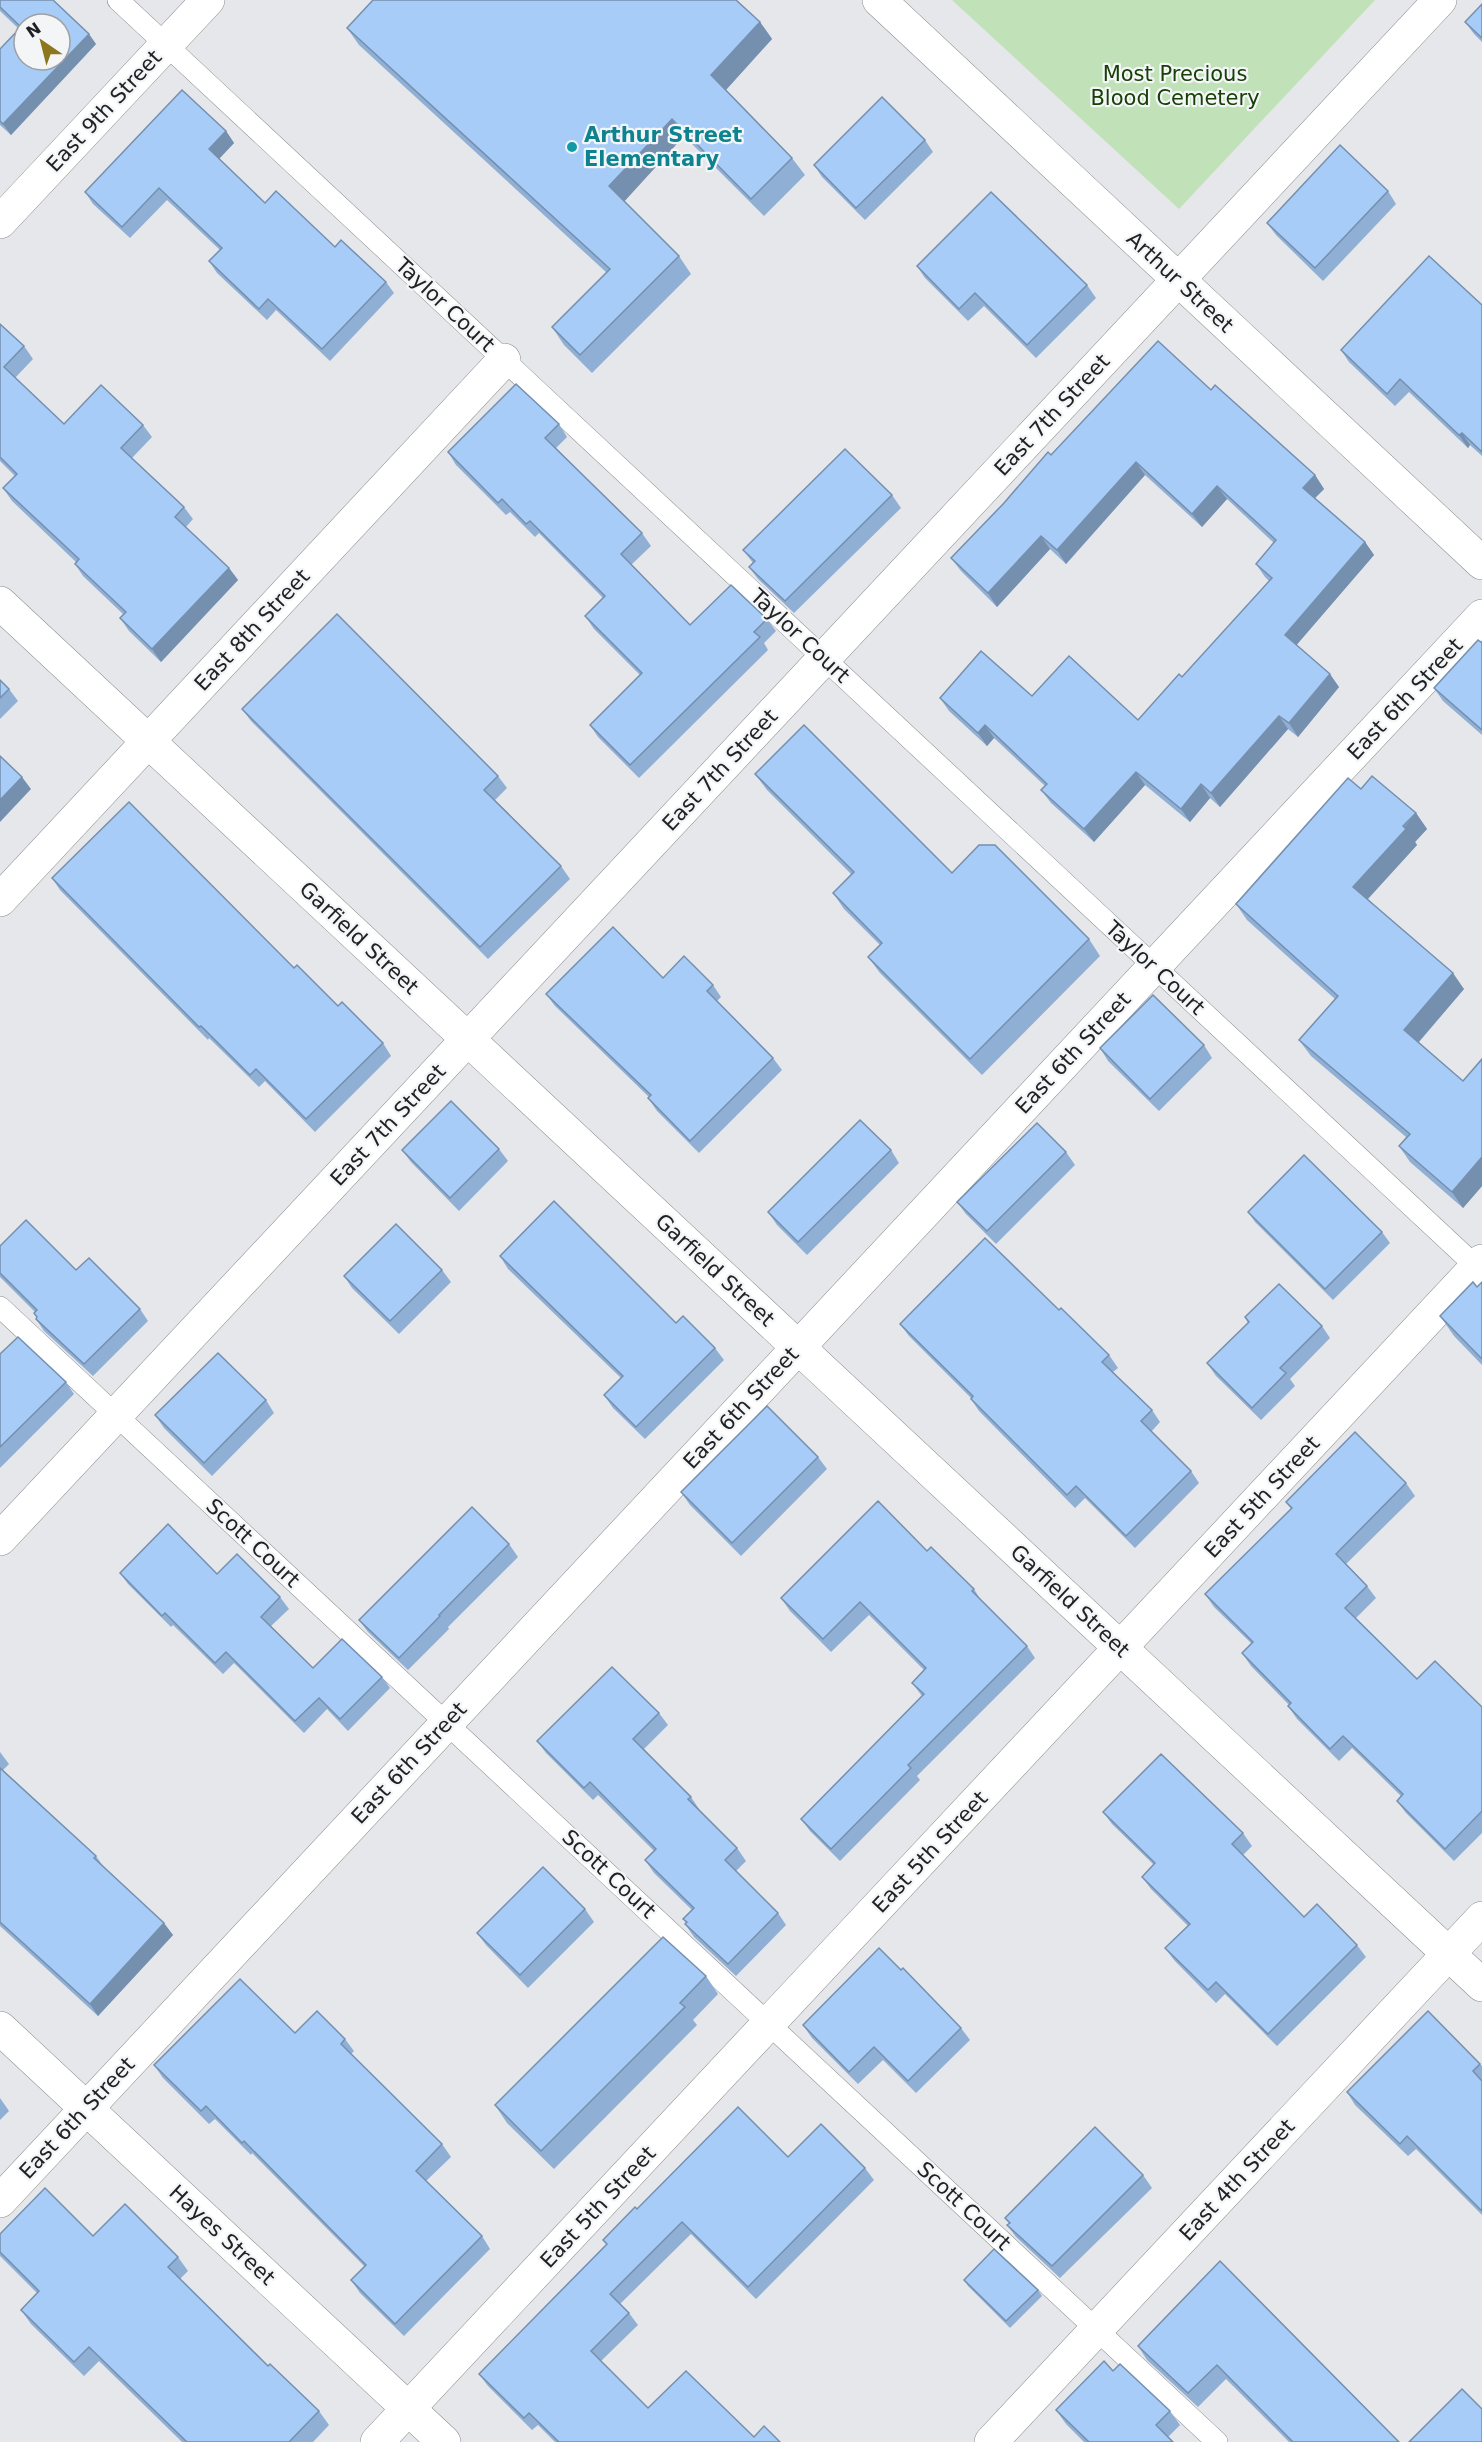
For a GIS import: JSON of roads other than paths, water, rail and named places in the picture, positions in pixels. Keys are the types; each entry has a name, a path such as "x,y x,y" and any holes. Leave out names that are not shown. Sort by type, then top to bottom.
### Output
{"street":[{"name":"East 9th Street","path":"0,222 208,0"},
{"name":"Arthur Street","path":"879,0 1482,563"},
{"name":"East 7th Street","path":"0,1539 1440,0"},
{"name":"East 8th Street","path":"0,900 504,360"},
{"name":"Garfield Street","path":"0,603 1482,1986"},
{"name":"East 6th Street","path":"0,2200 1482,616"},
{"name":"East 5th Street","path":"377,2442 1480,1267"},
{"name":"East 4th Street","path":"991,2442 1482,1918"},
{"name":"Hayes Street","path":"0,2028 444,2442"}],"lane":[{"name":"Taylor Court","path":"118,0 1154,967 1480,1267"},
{"name":"Scott Court","path":"0,1307 1217,2442"}],"place":[{"name":"Arthur Street Elementary","path":"572,147"}],"park label":[{"name":"Most Precious Blood Cemetery","path":"1175,86"}]}
